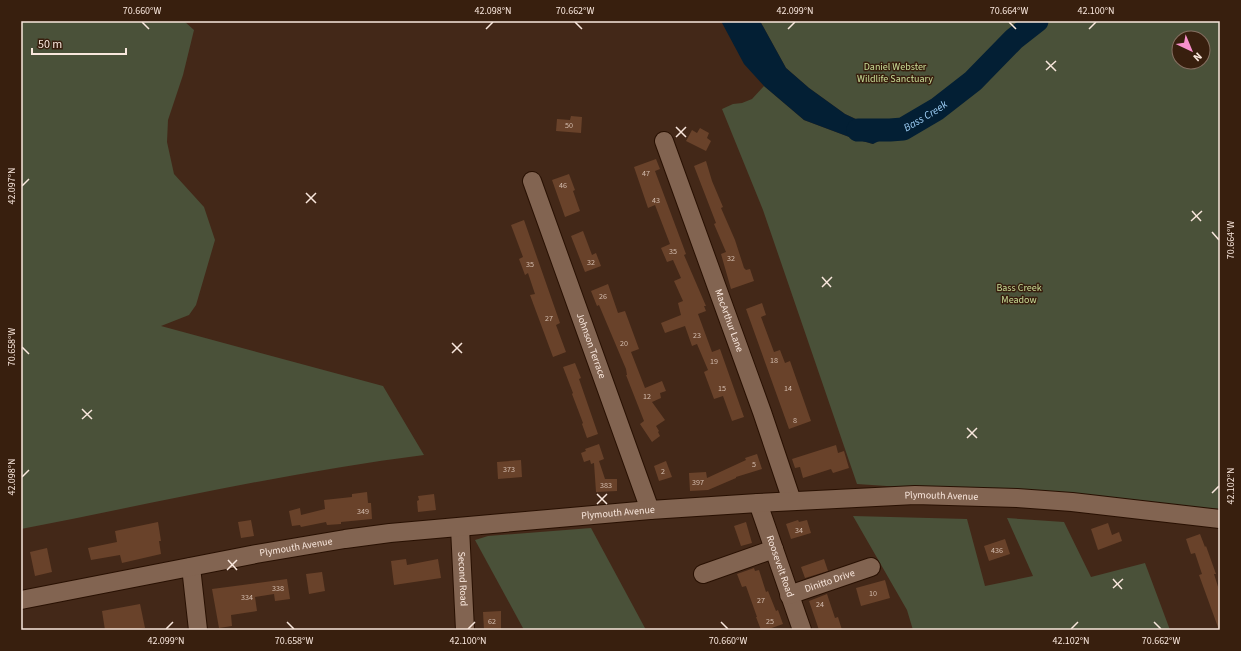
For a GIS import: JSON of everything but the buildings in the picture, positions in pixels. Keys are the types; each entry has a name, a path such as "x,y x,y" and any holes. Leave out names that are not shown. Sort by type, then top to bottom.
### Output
{"street":[{"name":"MacArthur Lane","path":"664,141 762,412 792,501"},
{"name":"Johnson Terrace","path":"532,181 650,510"},
{"name":"Plymouth Avenue","path":"21,600 345,539 390,533 650,510 915,495 1017,498 1072,502 1219,522"},
{"name":"Roosevelt Road","path":"758,503 802,630"},
{"name":"Second Road","path":"460,528 465,630"},
{"path":"702,574 774,549"},
{"path":"191,567 198,630"},
{"name":"Dinitto Drive","path":"789,595 871,567"}],"green space":[{"path":"21,21 184,21 194,30 183,75 168,120 167,142 174,174 204,207 215,240 196,305 189,315 161,326 383,386 424,455 272,479 21,529"},
{"name":"Bass Creek Meadow","path":"760,21 1220,21 1220,509 857,484 763,210 722,109 733,104 742,103 752,99 764,86 804,120 852,138 873,144 889,124 862,122 845,114 809,88 786,68"},
{"path":"853,516 967,519 985,586 1033,576 1007,518 1064,522 1091,577 1145,563 1170,630 913,630 907,610"},
{"path":"591,528 646,630 524,630 475,540 488,536"}],"water":[{"path":"721,21 760,21 786,68 809,88 845,114 862,122 889,124 890,130 885,138 873,144 852,138 804,120 764,86 744,64"}],"waterway":[{"name":"Bass Creek","path":"858,130 903,129 937,109 973,81 1014,39 1037,21"}],"park label":[{"name":"Daniel Webster Wildlife Sanctuary","path":"895,72"}]}
